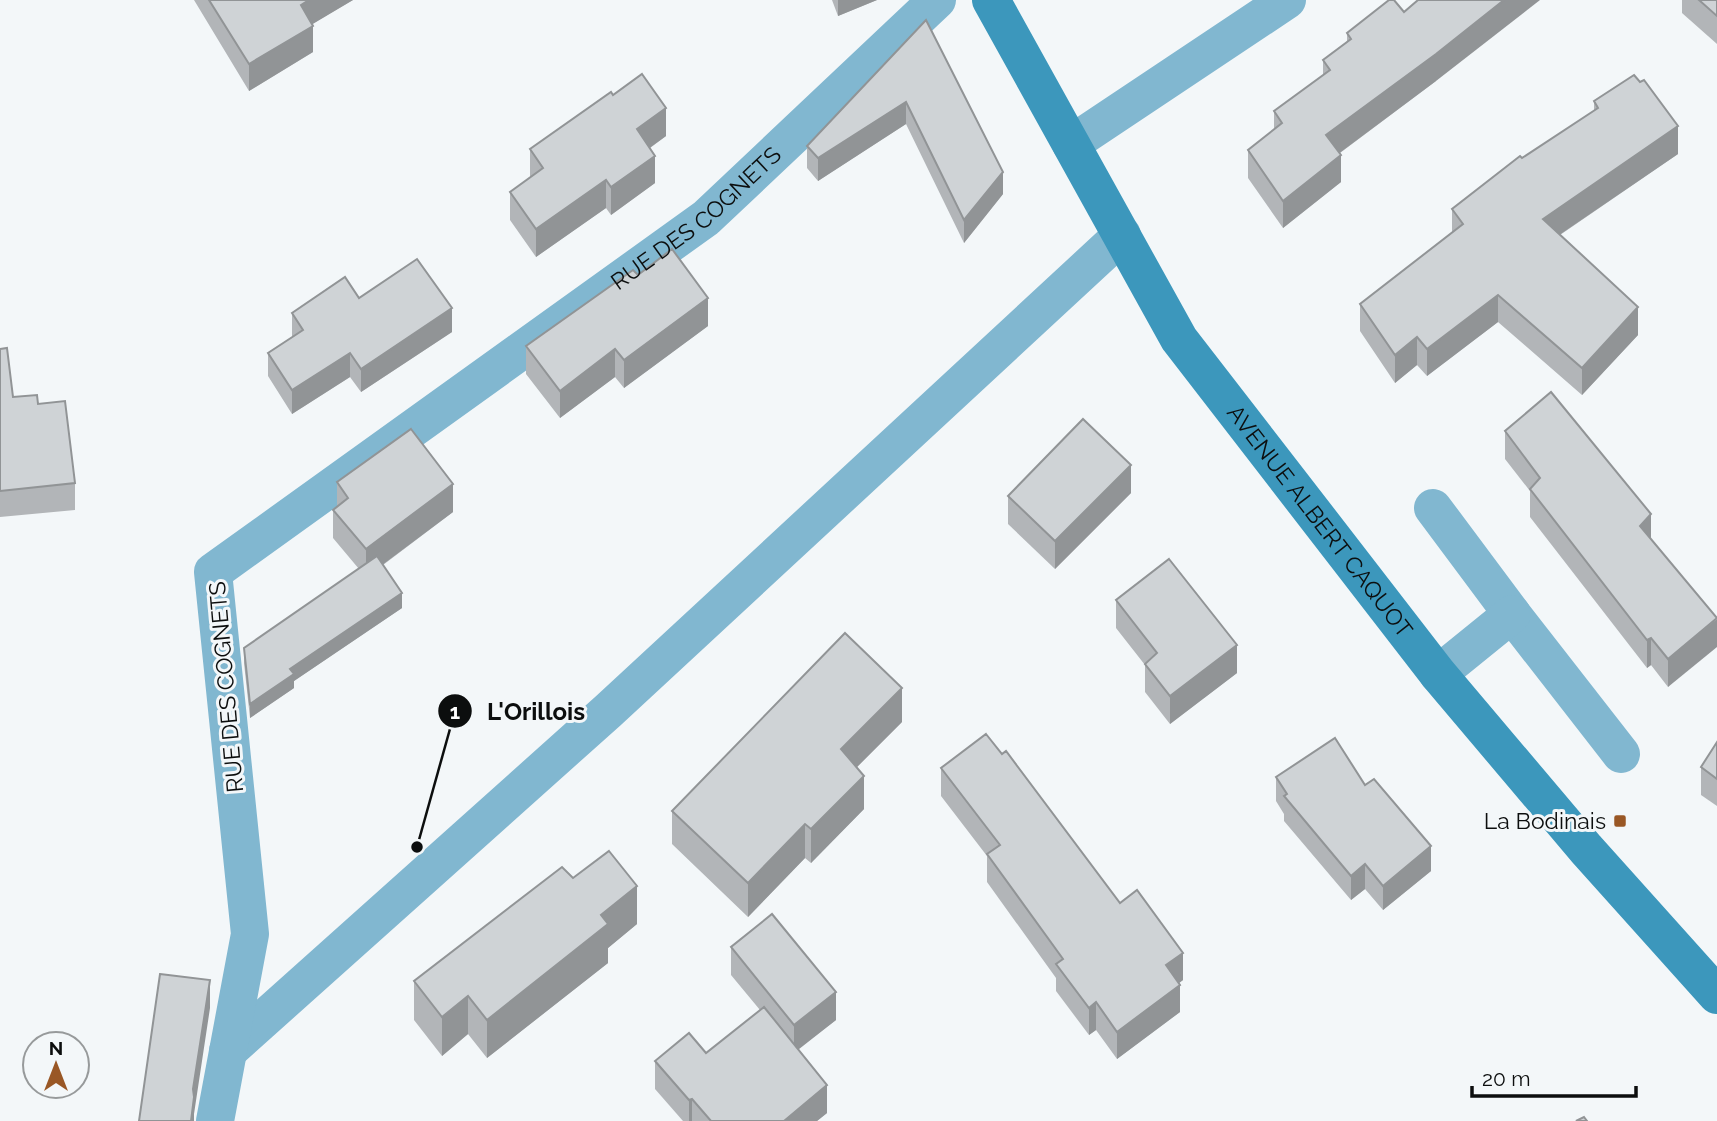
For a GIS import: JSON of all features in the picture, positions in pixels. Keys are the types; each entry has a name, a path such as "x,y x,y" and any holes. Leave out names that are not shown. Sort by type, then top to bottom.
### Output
{"main road":[{"name":"AVENUE ALBERT CAQUOT","path":"990,0 1180,338 1438,674 1586,849 1717,995"}],"street":[{"name":"RUE DES COGNETS","path":"215,1121 250,934 213,572 706,218 937,0"},
{"path":"1071,144 1287,0"},
{"path":"228,1051 608,711 1122,235"},
{"path":"1433,508 1621,754"},
{"path":"1438,674 1512,614"}],"building":[{"path":"209,0 309,0 301,5 313,26 249,64"},
{"path":"1389,0 1394,0 1404,12 1418,0 1504,0 1326,135 1341,155 1283,201 1248,150 1282,123 1274,111 1330,70 1323,60 1351,39 1347,33"},
{"path":"1699,0 1717,0 1717,16"},
{"path":"926,20 1003,172 964,220 906,102 818,158 807,146"},
{"path":"642,74 666,108 637,129 655,156 611,187 606,180 536,229 510,192 543,168 530,149 611,92 613,95"},
{"path":"1634,75 1640,82 1644,80 1678,126 1543,219 1638,307 1582,368 1498,295 1427,349 1417,337 1395,355 1360,304 1463,224 1452,209 1520,156 1522,158 1598,108 1594,101"},
{"path":"672,249 708,298 624,360 615,349 560,391 526,346 633,270 638,275"},
{"path":"417,259 452,308 361,369 350,353 292,390 268,353 303,330 292,313 345,277 359,298"},
{"path":"7,348 13,397 37,395 38,404 65,401 75,483 0,491 0,349"},
{"path":"1551,392 1651,514 1640,526 1717,618 1668,659 1651,638 1647,640 1530,489 1540,478 1505,431"},
{"path":"1083,419 1131,465 1055,541 1008,496"},
{"path":"411,429 453,484 366,549 333,510 348,498 337,482"},
{"path":"377,556 402,593 290,669 294,674 250,704 244,648"},
{"path":"1169,559 1237,645 1170,696 1145,664 1157,653 1116,600"},
{"path":"845,633 902,688 841,749 864,776 811,829 805,824 748,883 672,811"},
{"path":"986,734 1002,754 1006,751 1120,903 1137,890 1183,953 1166,965 1180,985 1117,1032 1096,1002 1089,1008 1056,964 1063,959 987,854 1000,845 941,768"},
{"path":"1335,738 1365,785 1374,779 1431,846 1383,886 1365,864 1351,876 1284,796 1287,794 1276,777"},
{"path":"1717,742 1717,779 1701,767"},
{"path":"609,851 637,886 601,915 608,924 487,1020 468,996 442,1017 414,981 562,867 573,878"},
{"path":"772,914 836,992 794,1025 731,947"},
{"path":"160,974 210,980 193,1089 191,1121 139,1121"},
{"path":"764,1007 827,1085 784,1121 711,1121 655,1061 689,1033 706,1053"}],"place":[{"name":"La Bodinais","path":"1620,821"},
{"name":"L'Orillois","path":"417,847"}]}
